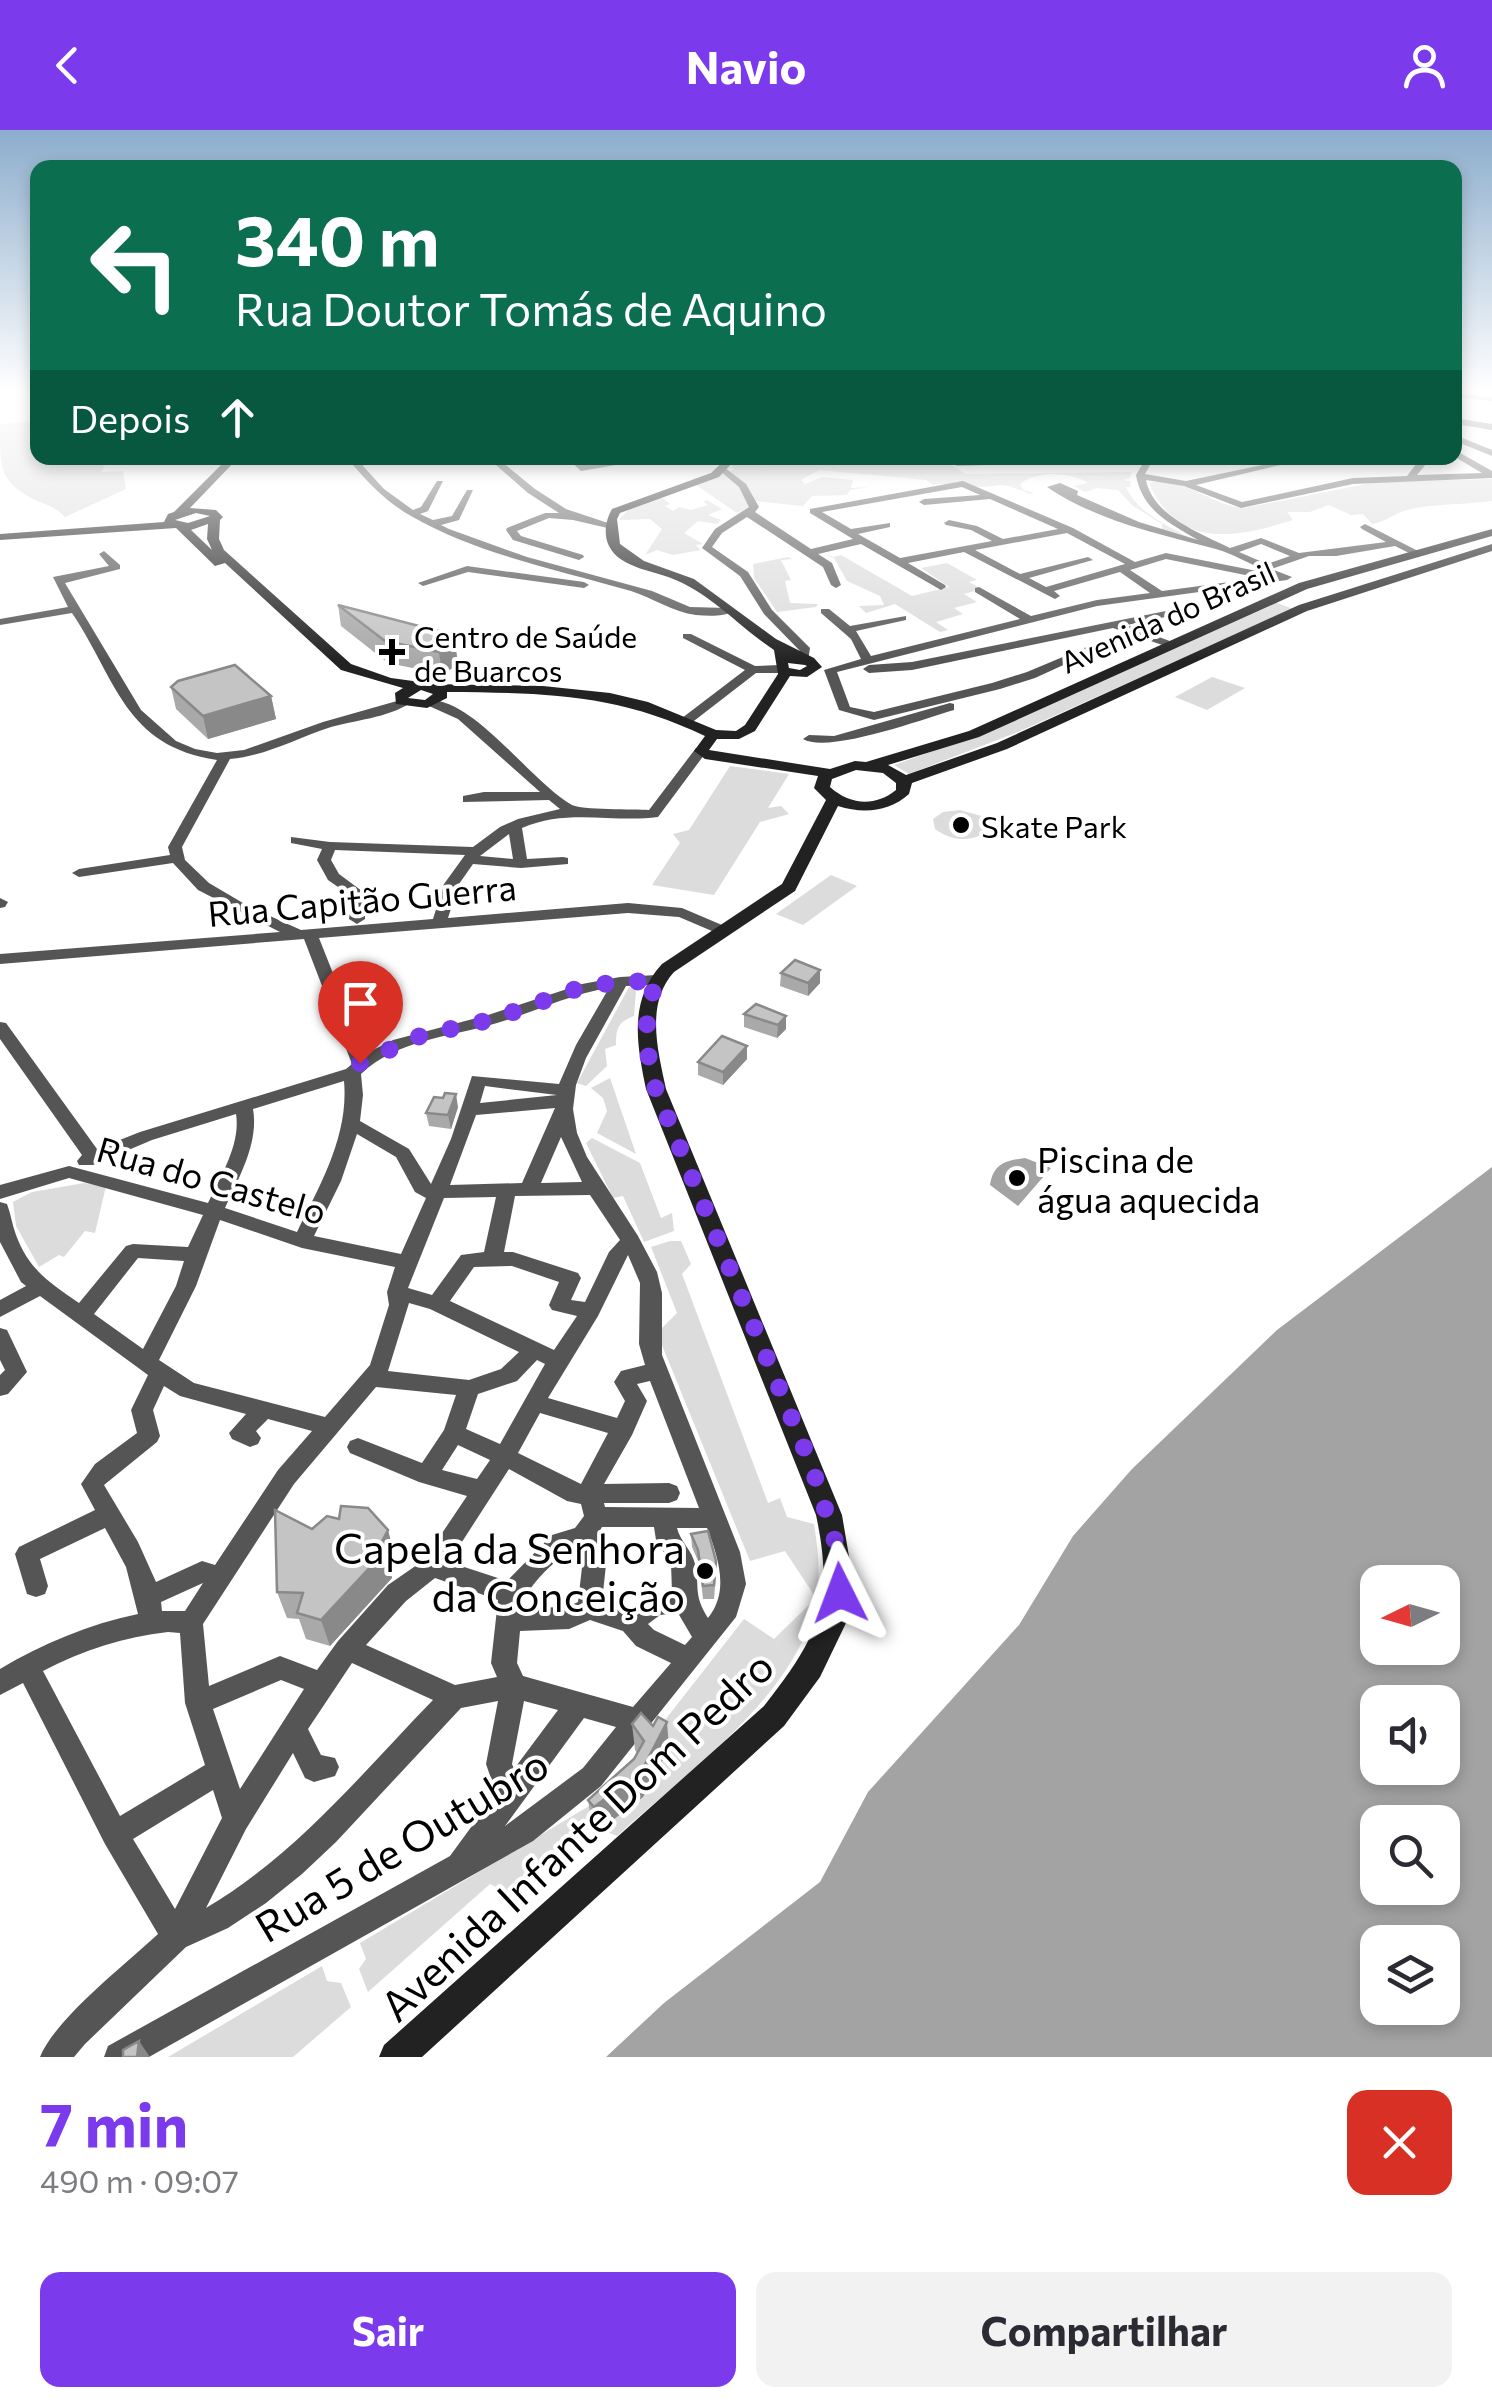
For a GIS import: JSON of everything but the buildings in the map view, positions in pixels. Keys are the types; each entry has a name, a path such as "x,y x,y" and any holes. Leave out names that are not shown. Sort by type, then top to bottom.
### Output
{"main road":[{"path":"176,520 211,482"},
{"path":"221,482 213,516 213,539 220,552 337,662 373,678 417,687 436,696"},
{"path":"689,482 616,510 612,526 614,545 619,552 692,582 782,663 802,674 805,658 782,663"},
{"path":"0,535 213,516"},
{"path":"176,520 326,666 402,699 436,696 462,688 523,686 577,690 629,700 686,721 731,747"},
{"name":"Avenida do Brasil","path":"731,747 750,761 829,773 848,766 871,766 974,734 1276,597 1277,576 1317,581 1492,532"},
{"name":"Avenida do Brasil","path":"834,799 859,806 882,805 902,795 904,780 1002,746 1303,608 1492,547"},
{"path":"1339,576 1365,586"},
{"path":"1276,597 1303,608"},
{"path":"701,750 731,747 750,728 782,663"},
{"path":"402,699 417,687"},
{"path":"701,750 713,734"},
{"path":"871,766 887,769 904,780"},
{"path":"654,987 668,968 790,887 834,799 822,788 829,773"},
{"name":"Avenida Infante Dom Pedro","path":"396,2057 774,1716 809,1672 829,1633 840,1593 840,1557 812,1467 656,1090 645,1035 654,987"}],"street":[{"path":"370,482 474,544 667,600 685,612 728,611"},
{"path":"522,482 587,523 612,526"},
{"path":"735,482 754,507 750,514 733,519 712,537 707,548 744,574 805,658 830,670 912,666 1171,614"},
{"path":"1141,482 1142,492 1155,508 1277,576"},
{"path":"1177,482 1241,505 1313,487 1368,482"},
{"path":"1186,484 1194,482"},
{"path":"416,512 426,509 440,484"},
{"path":"942,587 813,512 964,484 1068,530 1135,566"},
{"path":"435,523 456,518 470,492"},
{"path":"1068,495 1174,540 1233,549 1261,541 1303,554 1396,543"},
{"path":"924,502 992,496"},
{"path":"577,517 548,514 511,530 517,538 579,557"},
{"path":"750,514 812,552 828,566 836,585"},
{"path":"949,523 974,528 999,541"},
{"path":"846,534 887,525"},
{"path":"1365,527 1419,554"},
{"path":"896,562 1068,530"},
{"path":"1166,556 1162,554 1164,547 1174,540"},
{"path":"812,552 859,541"},
{"path":"1289,543 1303,554"},
{"path":"1322,552 1342,544"},
{"path":"963,548 1021,584 1042,588 1113,624 1171,645"},
{"path":"104,554 116,567 58,579 94,636 122,697 142,722 190,752 225,756 260,750 402,699"},
{"path":"830,670 1082,607 1277,576 1303,554"},
{"path":"1042,588 1166,556 1277,576"},
{"path":"1021,584 1088,560"},
{"path":"1182,593 1194,568 1204,563"},
{"path":"423,583 467,569 580,584 607,582"},
{"path":"1122,570 1160,595"},
{"path":"979,590 1029,620"},
{"path":"992,598 1007,594"},
{"path":"0,622 77,610"},
{"path":"825,611 856,636 867,660"},
{"path":"847,630 902,618"},
{"path":"687,636 753,670"},
{"path":"845,710 874,716 996,686 1031,676 1112,640"},
{"path":"686,721 753,670 782,663"},
{"path":"830,670 845,710 834,740"},
{"path":"809,738 834,740 892,726 976,697 996,686"},
{"path":"436,696 572,812"},
{"path":"440,922 442,898 456,872 472,855 515,826 541,816 572,812 653,814 701,750"},
{"path":"225,756 174,847 174,860 183,874 213,892 304,934 356,1068 351,1124 334,1174 302,1241"},
{"path":"468,800 484,796 553,796"},
{"path":"515,826 522,864"},
{"path":"296,840 330,846 472,855 522,864 563,861"},
{"path":"330,846 324,860 334,877 359,894 357,919"},
{"path":"79,874 174,860"},
{"name":"Rua Capitão Guerra","path":"0,959 628,908 682,913 724,931"},
{"path":"70,1172 92,1157 146,1136 356,1068 420,1036 494,1019 587,985 620,982 654,987"},
{"path":"528,1191 620,982"},
{"path":"0,1027 92,1157"},
{"path":"236,1819 198,1703 191,1622 211,1574 327,1426 373,1378 399,1305 396,1292 478,1080 564,1102"},
{"path":"469,1110 564,1102"},
{"name":"Rua 5 de Outubro","path":"118,2057 523,1831 592,1777 724,1617 734,1584 717,1518 647,1337 654,1298 648,1274 567,1133 564,1102"},
{"path":"150,1608 128,1545 92,1484 98,1472 137,1449 149,1436 142,1410 153,1367 194,1256 237,1161 246,1125 244,1106"},
{"path":"351,1124 392,1144 403,1153 422,1187 437,1192 597,1188"},
{"name":"Rua do Castelo","path":"0,1192 70,1172 214,1211 302,1241 407,1262"},
{"path":"493,1256 506,1193"},
{"path":"0,1209 6,1235 28,1276 153,1367 188,1390 327,1426"},
{"path":"56,2057 74,2033 176,1937 236,1819 322,1684 397,1593 432,1567 504,1458 558,1361 591,1312 619,1252 630,1241"},
{"path":"80,1317 133,1251 194,1256"},
{"path":"437,1304 468,1260 493,1256 571,1278 559,1306 591,1312"},
{"path":"0,1309 40,1286"},
{"path":"396,1292 437,1304 558,1361"},
{"path":"0,1336 16,1372 0,1388"},
{"path":"373,1378 469,1388 509,1375 532,1351"},
{"path":"589,1609 596,1546 590,1526 589,1493 602,1459 624,1429 636,1401 625,1382 629,1377 658,1372"},
{"path":"426,1475 454,1433 469,1388"},
{"path":"534,1404 624,1429"},
{"path":"250,1438 240,1433 264,1410"},
{"path":"454,1433 536,1470 575,1494 669,1493"},
{"path":"358,1447 426,1475 482,1490"},
{"path":"36,1586 27,1554 108,1515"},
{"path":"510,1796 499,1764 514,1686 504,1663 511,1593 560,1542 590,1526 717,1518"},
{"path":"508,1620 569,1618 589,1609 631,1623 644,1638 698,1648 685,1602 683,1562 668,1540 664,1520"},
{"path":"432,1567 511,1593"},
{"path":"0,1683 27,1665 140,1622 150,1608 211,1574"},
{"path":"631,1623 655,1604 685,1602"},
{"path":"150,1608 191,1622"},
{"path":"347,1649 454,1697 514,1686 638,1721"},
{"path":"27,1665 115,1834 176,1937"},
{"path":"198,1703 280,1668 322,1684"},
{"path":"176,1937 206,1926 261,1887 316,1840 378,1781 454,1697"},
{"path":"457,1869 578,1706"},
{"path":"295,1730 314,1769 326,1767"},
{"path":"115,1834 220,1771"}],"shaded area":[{"path":"10,482 125,482 126,489 65,517"},
{"path":"737,482 751,506 737,513 696,485"},
{"path":"739,482 853,482 851,488 870,487 850,490 847,495 812,496 803,506 755,501"},
{"path":"929,482 1024,482 1020,484 1023,490 1034,493 1030,494 1005,485"},
{"path":"1130,482 1131,487 1126,487 1137,504 1190,538 1162,531 1162,524 1133,506 1118,490 1097,488 1085,492 1074,486"},
{"path":"1376,482 1492,482 1492,501 1411,509 1372,524 1363,514 1351,515 1329,505 1310,512 1287,512 1293,520 1251,531 1210,533 1176,520 1161,505 1149,483 1185,486 1244,508"},
{"path":"661,497 673,511 708,505 703,502 707,500 722,509 708,515 721,520 717,524 698,521 684,533 703,544 696,545 701,550 673,555 657,550 645,555 662,529 650,519 619,520 630,508"},
{"path":"819,553 841,555 912,596 949,587 921,568 947,563 977,580 969,582 981,589 964,594 977,602 954,608 963,614 936,622 948,630 940,632 895,604 866,613 859,606 884,605 880,596 847,581 834,558"},
{"path":"788,557 792,559 781,560 791,580 785,581 790,603 818,604 816,607 777,612 754,578 753,564"},
{"path":"1275,602 1293,609 1018,732 909,774 894,765 997,728"},
{"path":"1212,677 1245,688 1207,710 1175,697"},
{"path":"730,766 789,774 768,808 781,806 789,814 760,822 714,895 652,885 680,843 673,834 689,830"},
{"name":"Skate Park","path":"960,810 985,817 988,831 961,839 935,829 933,819 943,812"},
{"path":"831,875 857,886 803,925 776,914"},
{"path":"629,987 636,990 634,1016 619,1026 616,1045 605,1049 607,1066 586,1086 577,1083"},
{"path":"610,1078 636,1154 597,1133 607,1111 603,1098 591,1088"},
{"path":"592,1138 640,1163 661,1218 672,1213 674,1231 644,1242 623,1196 613,1198 586,1143"},
{"name":"Piscina de água aquecida","path":"1025,1158 1051,1168 1018,1206 990,1185 1002,1164"},
{"path":"1492,1167 1492,2057 606,2057 664,2003 820,1882 868,1792 1019,1625 1073,1536 1132,1469 1277,1330"},
{"path":"84,1183 106,1186 95,1233 85,1231 64,1257 59,1255 39,1267 16,1226 13,1202 32,1192"},
{"path":"681,1241 691,1264 682,1274 768,1503 780,1498 787,1517 814,1524 818,1581 816,1600 805,1635 787,1668 736,1730 617,1836 597,1828 576,1831 508,1893 490,1884 368,1992 359,1969 366,1959 360,1943 594,1803 614,1819 643,1797 662,1760 647,1743 744,1619 774,1639 816,1598 785,1551 750,1561 657,1333 677,1313 651,1247"},
{"path":"322,1966 327,1981 341,1983 351,2007 293,2057 168,2057"}],"place":[{"name":"Centro de Saúde de Buarcos","path":"392,652"},
{"name":"Skate Park","path":"961,825"},
{"name":"Piscina de água aquecida","path":"1017,1178"},
{"name":"Capela da Senhora da Conceição","path":"705,1571"}],"route":[{"path":"360,1063 420,1036 494,1019 587,985 657,980 648,1004 645,1035 656,1090 812,1467 840,1557 840,1593"}]}
